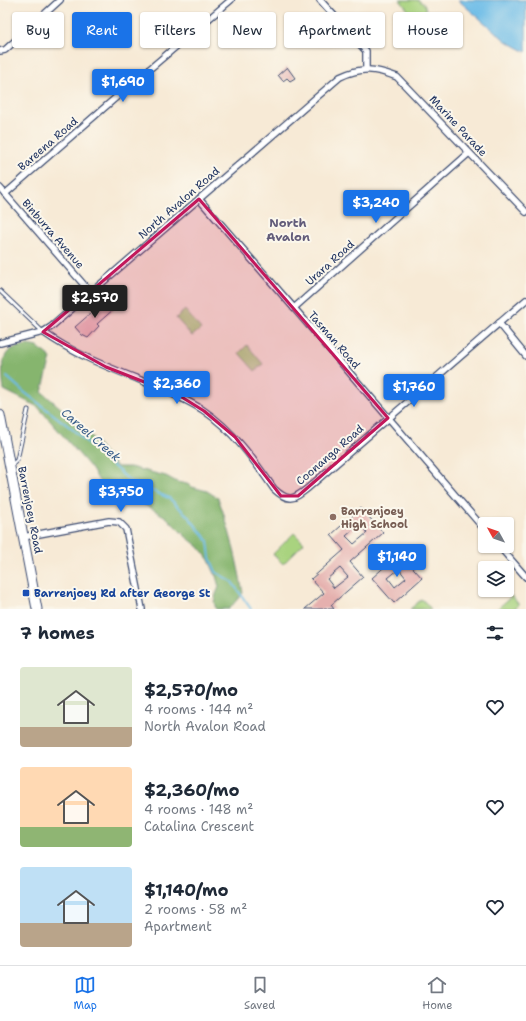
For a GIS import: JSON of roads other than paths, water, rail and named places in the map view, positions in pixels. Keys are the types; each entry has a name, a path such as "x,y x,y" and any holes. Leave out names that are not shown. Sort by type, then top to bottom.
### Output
{"main road":[{"name":"Barrenjoey Road","path":"0,415 37,609"}],"street":[{"path":"0,51 5,50 60,0"},
{"name":"Bareena Road","path":"5,194 231,0"},
{"path":"320,0 366,51 366,69"},
{"name":"Marine Parade","path":"366,69 380,71 397,77 526,212"},
{"name":"North Avalon Road","path":"0,343 43,332 340,77 366,69"},
{"name":"Urara Road","path":"294,308 469,153"},
{"name":"Binburra Avenue","path":"0,188 90,293"},
{"name":"Tasman Road","path":"198,199 478,522"},
{"name":"Coonanga Road","path":"43,332 56,342 106,366 180,396 204,411 235,437 274,489 281,496 291,498 298,496 308,488 526,300"},
{"path":"499,323 526,356"},
{"path":"23,537 109,521 119,522 126,529 142,609"},
{"path":"505,553 526,577"}],"lane":[{"path":"0,291 43,332"},
{"path":"10,468 17,460 28,410"}],"water":[{"path":"458,0 526,0 526,52 506,41"}],"waterway":[{"name":"Careel Creek","path":"7,377 71,428 131,482 169,498 187,515 208,541 210,558 216,572 232,582 251,609"}],"place":[{"name":"Barrenjoey High School","path":"333,517"},
{"name":"Barrenjoey Rd after George St","path":"26,593"}],"district":[{"name":"North Avalon","path":"288,230"}]}
